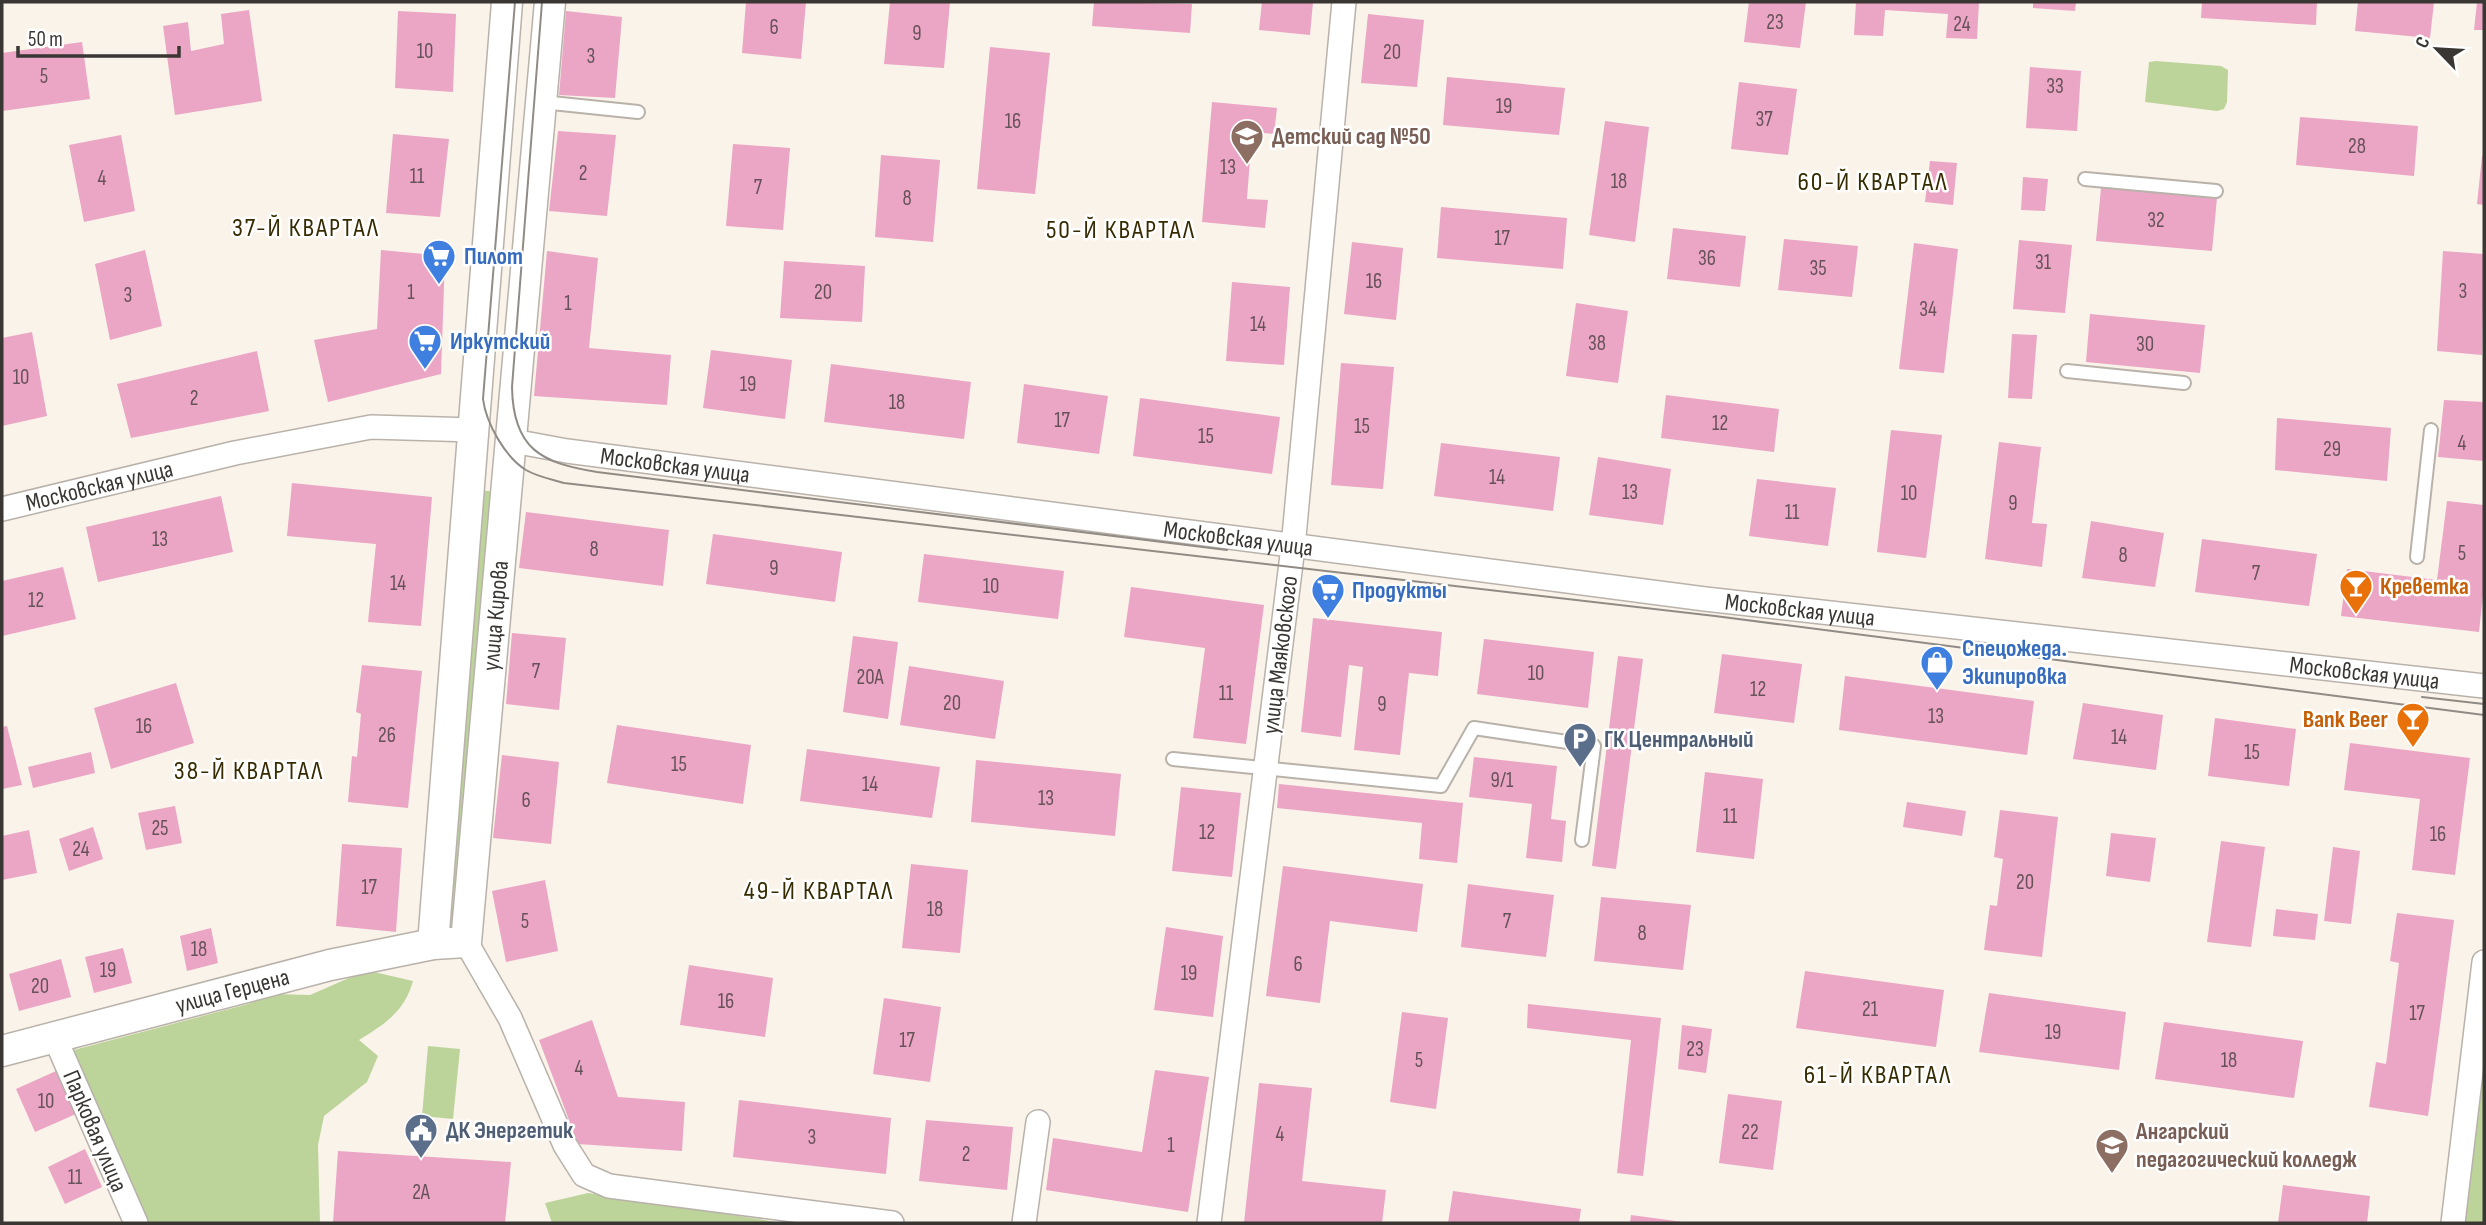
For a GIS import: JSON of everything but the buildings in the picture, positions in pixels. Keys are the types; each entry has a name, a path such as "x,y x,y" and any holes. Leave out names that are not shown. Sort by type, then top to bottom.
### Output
{"street":[{"name":"улица Кирова","path":"433,944 507,2"},
{"name":"улица Кирова","path":"466,942 513,441 550,2"},
{"name":"улица Маяковского","path":"1209,1223 1293,547 1344,2"},
{"name":"Московская улица","path":"2,509 235,453 371,426 474,430 558,450 1293,547 1691,597 2484,686"},
{"name":"улица Герцена","path":"2,1051 247,986 433,944 466,942"},
{"path":"466,942 510,1018 565,1145 584,1175 609,1186 892,1223"},
{"path":"2453,1223 2484,962"},
{"name":"Парковая улица","path":"55,1038 136,1223"},
{"path":"1024,1223 1038,1122"}],"lane":[{"path":"541,102 638,112"},
{"path":"2085,179 2216,191"},
{"path":"2067,371 2185,383"},
{"path":"2417,557 2431,430"},
{"path":"1173,760 1441,786 1474,728 1594,746 1582,840"}],"green space":[{"path":"2149,62 2221,66 2228,70 2227,102 2224,109 2217,111 2145,102"},
{"path":"478,490 498,492 459,930 440,929"},
{"path":"374,972 413,981 405,1001 393,1016 359,1040 378,1056 367,1082 324,1116 318,1145 320,1223 140,1223 70,1051 248,1004 273,994 310,995 358,974"},
{"path":"428,1046 460,1049 453,1119 422,1116"},
{"path":"2484,1057 2484,1223 2463,1223"},
{"path":"588,1193 779,1223 552,1223 545,1203"}],"tram line":[{"path":"515,2 483,399 488,418 504,448 518,464 540,476 564,483 1715,616 2484,715"},
{"path":"542,2 512,387 518,425 534,449 560,464 597,472 1227,550"},
{"path":"2422,697 2484,704"}],"place":[{"name":"Детский сад №50","path":"1247,166"},
{"name":"Пилот","path":"439,286"},
{"name":"Иркутский","path":"425,371"},
{"name":"Креветка","path":"2356,616"},
{"name":"Продукты","path":"1328,620"},
{"name":"Спецожеда. Экипировка","path":"1937,692"},
{"name":"Bank Beer","path":"2413,749"},
{"name":"ГК Центральный","path":"1580,769"},
{"name":"ДК Энергетик","path":"421,1160"},
{"name":"Ангарский педагогический колледж","path":"2112,1175"}],"district":[{"name":"60-Й КВАРТАЛ","path":"1873,182"},
{"name":"37-Й КВАРТАЛ","path":"306,228"},
{"name":"50-Й КВАРТАЛ","path":"1121,230"},
{"name":"38-Й КВАРТАЛ","path":"249,771"},
{"name":"49-Й КВАРТАЛ","path":"819,891"},
{"name":"61-Й КВАРТАЛ","path":"1878,1075"}]}
